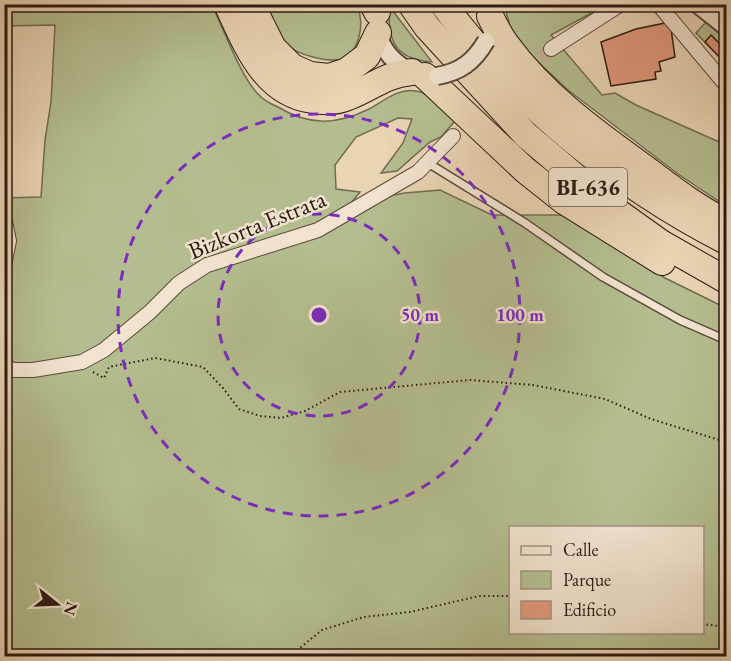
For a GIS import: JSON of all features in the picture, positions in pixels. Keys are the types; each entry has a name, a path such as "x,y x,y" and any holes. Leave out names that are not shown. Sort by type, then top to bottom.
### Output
{"highway":[{"path":"227,4 258,67 278,87 299,98 324,102 347,98 397,74 425,75 525,170 564,201 650,255 726,298"},
{"path":"251,4 273,48 292,68 310,75 329,77 347,71 367,56 376,14"},
{"name":"BI-636","path":"411,4 427,27 526,135 620,213 661,243 726,280"},
{"name":"BI-636","path":"443,4 503,73 586,152 674,213 726,241"},
{"path":"488,21 531,74 567,108 661,180 726,222"}],"street":[{"path":"551,49 621,4"},
{"path":"658,4 726,85"},
{"path":"696,4 726,27"},
{"path":"376,14 387,53 403,68 425,75 450,74 461,69 476,57 488,21"},
{"name":"Bizkorta Estrata","path":"4,365 14,370 33,370 82,362 104,350 150,312 179,283 207,265 318,230 418,172 453,136"},
{"path":"4,217 9,241 4,265"},
{"path":"4,315 4,334"}],"lane":[{"path":"428,163 525,223 603,277 680,320 726,340"}],"path":[{"path":"104,378 110,367 155,358 203,368 223,388 239,409 260,416 281,418 305,411 340,392 470,380 533,385 605,399 651,419 726,442"},
{"path":"290,657 322,630 354,620 410,612 479,596 509,596"},
{"path":"704,624 726,627"},
{"path":"88,657 111,653 134,657"}],"green space":[{"path":"5,5 212,5 239,64 252,86 265,100 301,118 323,121 346,118 403,91 422,92 433,98 455,121 441,137 430,142 397,171 381,173 403,143 412,119 398,118 356,137 335,165 336,189 360,192 351,203 405,193 440,190 492,215 563,215 665,278 726,308 726,656 5,656 4,198 41,197 45,140 51,102 55,25 5,26"},
{"path":"269,5 357,5 361,25 356,45 347,57 340,59 314,58 305,55 290,47 279,35 272,20"},
{"path":"504,5 606,5 551,35 602,95 615,93 636,105 726,145 726,206 678,174 568,90 520,45 510,26"},
{"path":"389,6 432,62 409,57 396,46 390,29"},
{"path":"706,22 726,40 726,64 696,33"}],"building":[{"path":"670,22 675,57 659,62 661,71 655,72 656,79 611,86 601,42 636,29"},
{"path":"711,35 726,50 726,64 705,42"}],"tunnel":[{"path":"524,73 551,49"}],"railway":[{"path":"719,4 726,10"}]}
